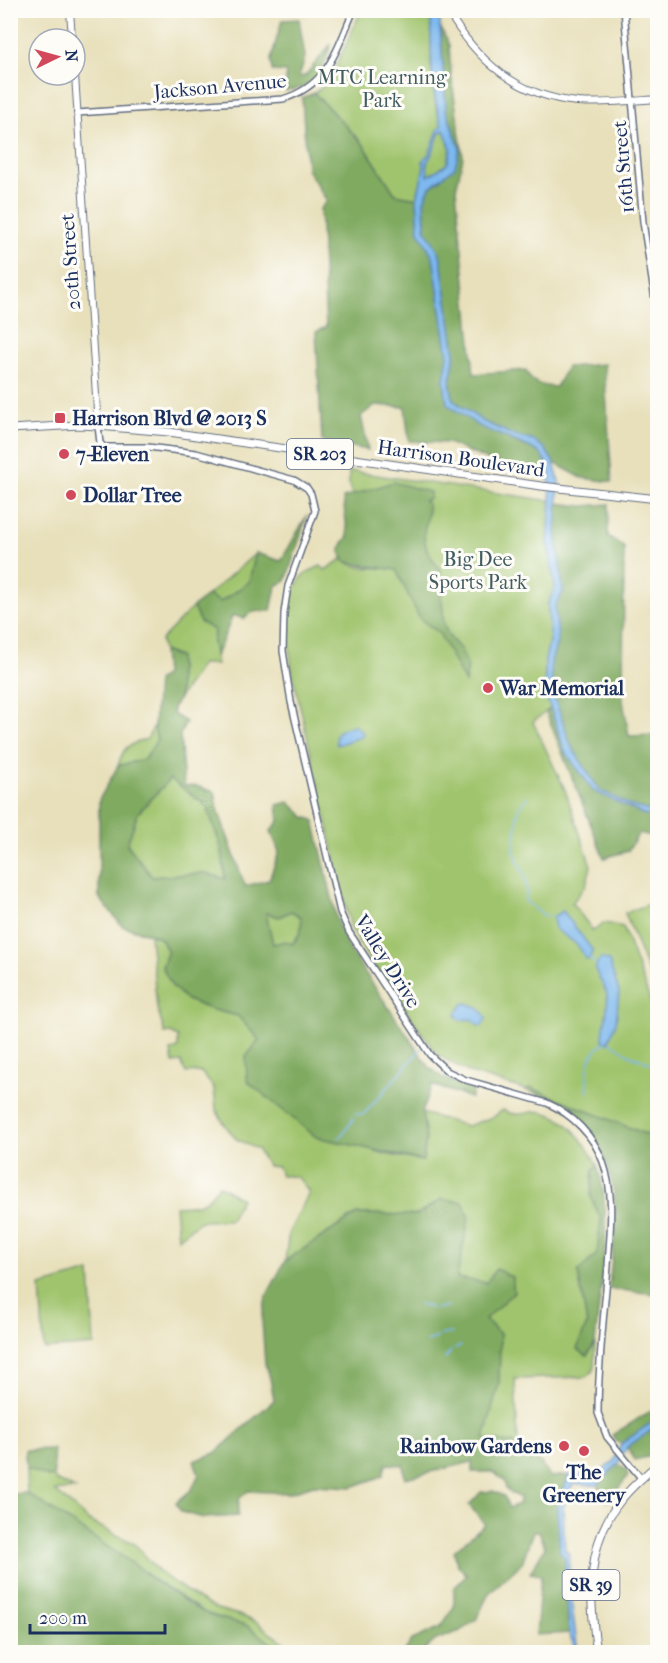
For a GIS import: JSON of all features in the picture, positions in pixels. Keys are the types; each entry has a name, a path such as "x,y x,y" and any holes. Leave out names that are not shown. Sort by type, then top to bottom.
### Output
{"main road":[{"path":"70,10 71,27"},
{"path":"448,12 465,40 476,52 494,69 523,87 550,97 578,102 657,99"},
{"name":"20th Street","path":"76,87 98,426"},
{"name":"Harrison Boulevard","path":"10,429 79,425 169,432 541,486 657,499"},
{"name":"SR 39","path":"597,1653 590,1594 596,1552 610,1515 621,1499 657,1464"}],"street":[{"name":"Jackson Avenue","path":"77,113 283,99 298,94 309,89 330,63 354,10"},
{"name":"16th Street","path":"624,10 643,222 657,320"},
{"name":"20th Street","path":"98,426 101,446"},
{"name":"Valley Drive","path":"101,446 107,448 148,447 196,453 294,480 301,483 311,494 314,514 288,586 284,613 283,651 291,702 340,912 349,932 430,1055 447,1071 466,1080 558,1108 582,1128 594,1143 603,1162 608,1183 611,1221 598,1413 603,1430 614,1447 641,1478"}],"green space":[{"name":"MTC Learning Park","path":"361,11 431,11 431,66 436,108 451,149 447,164 421,181 417,198 395,194 363,144 314,93 329,82"},
{"path":"299,19 305,57 299,77 305,76 331,44 325,62 311,83 286,91 286,72 272,71 271,59 282,20"},
{"path":"440,26 449,45 463,157 456,189 474,374 526,370 528,375 538,383 556,387 567,367 604,364 612,482 582,478 554,463 545,449 534,441 515,436 482,421 453,400 450,381 455,354 440,254 425,229 424,201 430,187 440,180 460,148 446,110"},
{"path":"314,93 363,144 395,194 417,198 419,231 433,257 448,357 444,380 447,404 513,441 540,453 548,465 550,479 523,468 490,461 448,443 409,441 405,407 375,405 361,416 368,450 322,441 316,332 326,327 320,209 327,201 307,169 302,98"},
{"name":"Big Dee Sports Park","path":"349,471 551,501 548,542 555,588 548,604 550,637 545,660 545,692 551,708 533,722 565,790 591,866 586,885 572,903 593,931 605,923 623,927 657,1019 657,1133 650,1136 531,1088 526,1090 470,1073 438,1055 370,961 351,929 292,671 288,621 292,596 297,585 304,575 312,570 321,566 325,570 342,559 355,566 401,567 368,545 349,484"},
{"path":"393,482 430,492 430,498 424,501 428,504 428,516 424,539 430,556 441,570 438,584 444,624 448,635 461,650 468,667 465,683 439,633 420,619 396,570 355,564 344,561 342,557 341,548 348,537 343,498"},
{"path":"557,503 583,506 609,504 608,536 624,547 623,701 629,736 654,735 657,741 657,807 650,811 631,806 599,790 571,746 552,691 551,662 558,638 555,606 563,592 556,532"},
{"path":"307,515 286,581 276,586 271,611 253,613 244,619 233,615 216,656 213,643 214,630 200,622 193,607 208,595 220,602 249,582 256,553 281,561"},
{"path":"256,553 249,582 220,602 208,595"},
{"path":"193,607 200,622 214,630 213,643 217,664 202,664 179,698 179,658 163,651 161,640"},
{"path":"163,651 179,657 179,698 173,707 173,714 186,722 180,735 184,786 196,786 215,792 217,807 245,886 269,880 279,852 271,831 279,821 277,805 289,802 305,817 314,820 338,924 349,949 429,1067 442,1077 473,1090 471,1098 432,1085 422,1112 426,1138 423,1161 316,1137 247,1081 246,1057 259,1040 238,1016 187,1000 172,986 162,967 168,951 159,937 122,926 99,897 99,800 118,766 145,759 157,740 154,726 157,681 165,675","holes":["170,779 207,806 222,850 225,879 205,873 152,877 127,844 138,813","291,911 301,917 302,925 299,935 292,944 286,941 273,944 266,913 279,917"]},
{"path":"551,708 565,752 594,791 657,819 657,837 639,833 628,851 604,858 546,712"},
{"path":"154,726 157,740 145,759 118,766 124,750 147,739"},
{"path":"170,779 207,806 222,850 225,879 205,873 152,877 127,844 138,813"},
{"path":"657,901 657,978 651,980 625,913"},
{"path":"291,911 301,917 302,925 299,935 292,944 273,945 265,913 279,917"},
{"path":"150,935 159,937 168,951 162,967 177,989 202,1006 238,1016 351,1143 385,1154 422,1161 426,1138 422,1113 467,1126 493,1117 503,1110 515,1114 538,1111 553,1115 569,1126 589,1150 598,1167 593,1169 591,1197 601,1219 597,1254 578,1272 587,1324 577,1349 587,1356 595,1343 594,1370 586,1377 515,1379 518,1444 483,1440 499,1383 500,1334 485,1319 486,1283 457,1278 461,1255 442,1199 417,1215 357,1214 285,1261 289,1232 309,1193 298,1178 281,1176 278,1167 268,1166 257,1149 236,1139 216,1110 214,1088 201,1072 186,1073 181,1062 173,1063 171,1051 178,1048 178,1037 171,1033 165,1034 157,1008"},
{"path":"531,1088 650,1136 657,1133 656,1294 609,1289 615,1206 611,1177 601,1150 594,1137 575,1115 559,1104 526,1090"},
{"path":"598,1167 605,1210 604,1254 595,1343 587,1356 577,1349 587,1324 578,1272 597,1254 601,1219 591,1197 593,1169"},
{"path":"219,1185 241,1199 230,1220 201,1221 178,1238 175,1206 201,1203 210,1197"},
{"path":"442,1199 463,1202 469,1217 457,1278 486,1283 496,1269 512,1277 514,1292 485,1319 500,1334 499,1383 484,1439 518,1444 541,1463 550,1477 569,1475 557,1508 565,1557 569,1633 536,1635 541,1575 530,1573 545,1547 539,1531 533,1531 522,1563 489,1593 476,1620 460,1631 436,1640 422,1652 404,1652 412,1640 441,1627 454,1607 454,1588 467,1575 457,1564 454,1551 485,1524 469,1505 481,1492 493,1491 504,1496 509,1508 518,1504 520,1498 506,1489 504,1480 492,1472 472,1472 472,1462 405,1478 403,1465 386,1464 383,1476 352,1487 314,1485 288,1493 248,1491 239,1499 238,1516 204,1518 181,1512 176,1503 192,1489 199,1474 194,1461 215,1453 274,1400 265,1364 262,1320 266,1297 285,1261 357,1214 417,1215"},
{"path":"90,1272 94,1345 44,1349 40,1286"},
{"path":"657,1407 657,1419 621,1444 615,1440 612,1435"},
{"path":"657,1426 657,1453 635,1460 627,1447"},
{"path":"53,1449 54,1476 48,1477 26,1468 25,1450"},
{"path":"618,1464 626,1470 628,1476 608,1501 599,1497 598,1485"},
{"path":"26,1468 48,1477 54,1476 55,1480 75,1489 55,1491 89,1521 135,1544 159,1572 195,1597 214,1608 256,1622 297,1652 283,1652 249,1627 205,1613 157,1582 27,1493"},
{"path":"27,1493 199,1610 246,1625 283,1652 11,1652 11,1494"}],"water":[{"path":"431,11 441,11 446,110 460,148 455,167 430,187 424,201 425,228 440,254 455,354 450,381 453,400 482,421 515,436 534,441 545,449 554,463 559,481 556,532 563,592 555,606 558,638 551,662 552,691 571,746 599,790 631,806 657,813 657,819 594,791 565,752 545,692 545,660 550,637 548,604 555,588 548,542 551,501 548,465 540,453 479,426 447,404 444,380 448,356 433,257 419,231 417,198 424,167 423,160 429,154 439,128 442,126 433,84","holes":["444,130 451,149 447,164 428,176 427,162 440,132"]},
{"path":"354,725 363,736 337,745 337,733"},
{"path":"563,911 593,951 588,960 576,945 555,929 553,917"},
{"path":"601,958 609,961 619,992 616,1023 608,1043 603,1040 607,996 596,973 597,963"},
{"path":"467,1003 483,1013 486,1019 482,1026 471,1019 461,1020 457,1017 456,1013 463,1004"},
{"path":"657,1419 657,1426 627,1447 618,1464 598,1485 573,1484 563,1508 565,1550 569,1554 570,1590 577,1645 580,1652 576,1652 569,1633 565,1557 560,1552 557,1508 569,1475 597,1475 614,1461 621,1444"}],"waterway":[{"path":"527,797 518,809 514,852 524,874 527,892 525,901 543,915 553,917"},
{"path":"590,958 596,964"},
{"path":"588,1092 587,1077 591,1057 599,1046 606,1042"},
{"path":"610,1042 628,1054 657,1066"},
{"path":"355,1114 364,1114 421,1049"},
{"path":"339,1138 353,1118"},
{"path":"419,1304 431,1308"},
{"path":"435,1309 448,1306"},
{"path":"440,1335 452,1333"},
{"path":"427,1342 438,1337"},
{"path":"455,1349 461,1346"},
{"path":"445,1359 451,1351"}],"place":[{"name":"Harrison Blvd @ 2013 S","path":"60,418"},
{"name":"7-Eleven","path":"64,454"},
{"name":"Dollar Tree","path":"71,495"},
{"name":"War Memorial","path":"488,688"},
{"name":"Rainbow Gardens","path":"564,1446"},
{"name":"The Greenery","path":"584,1451"}]}
